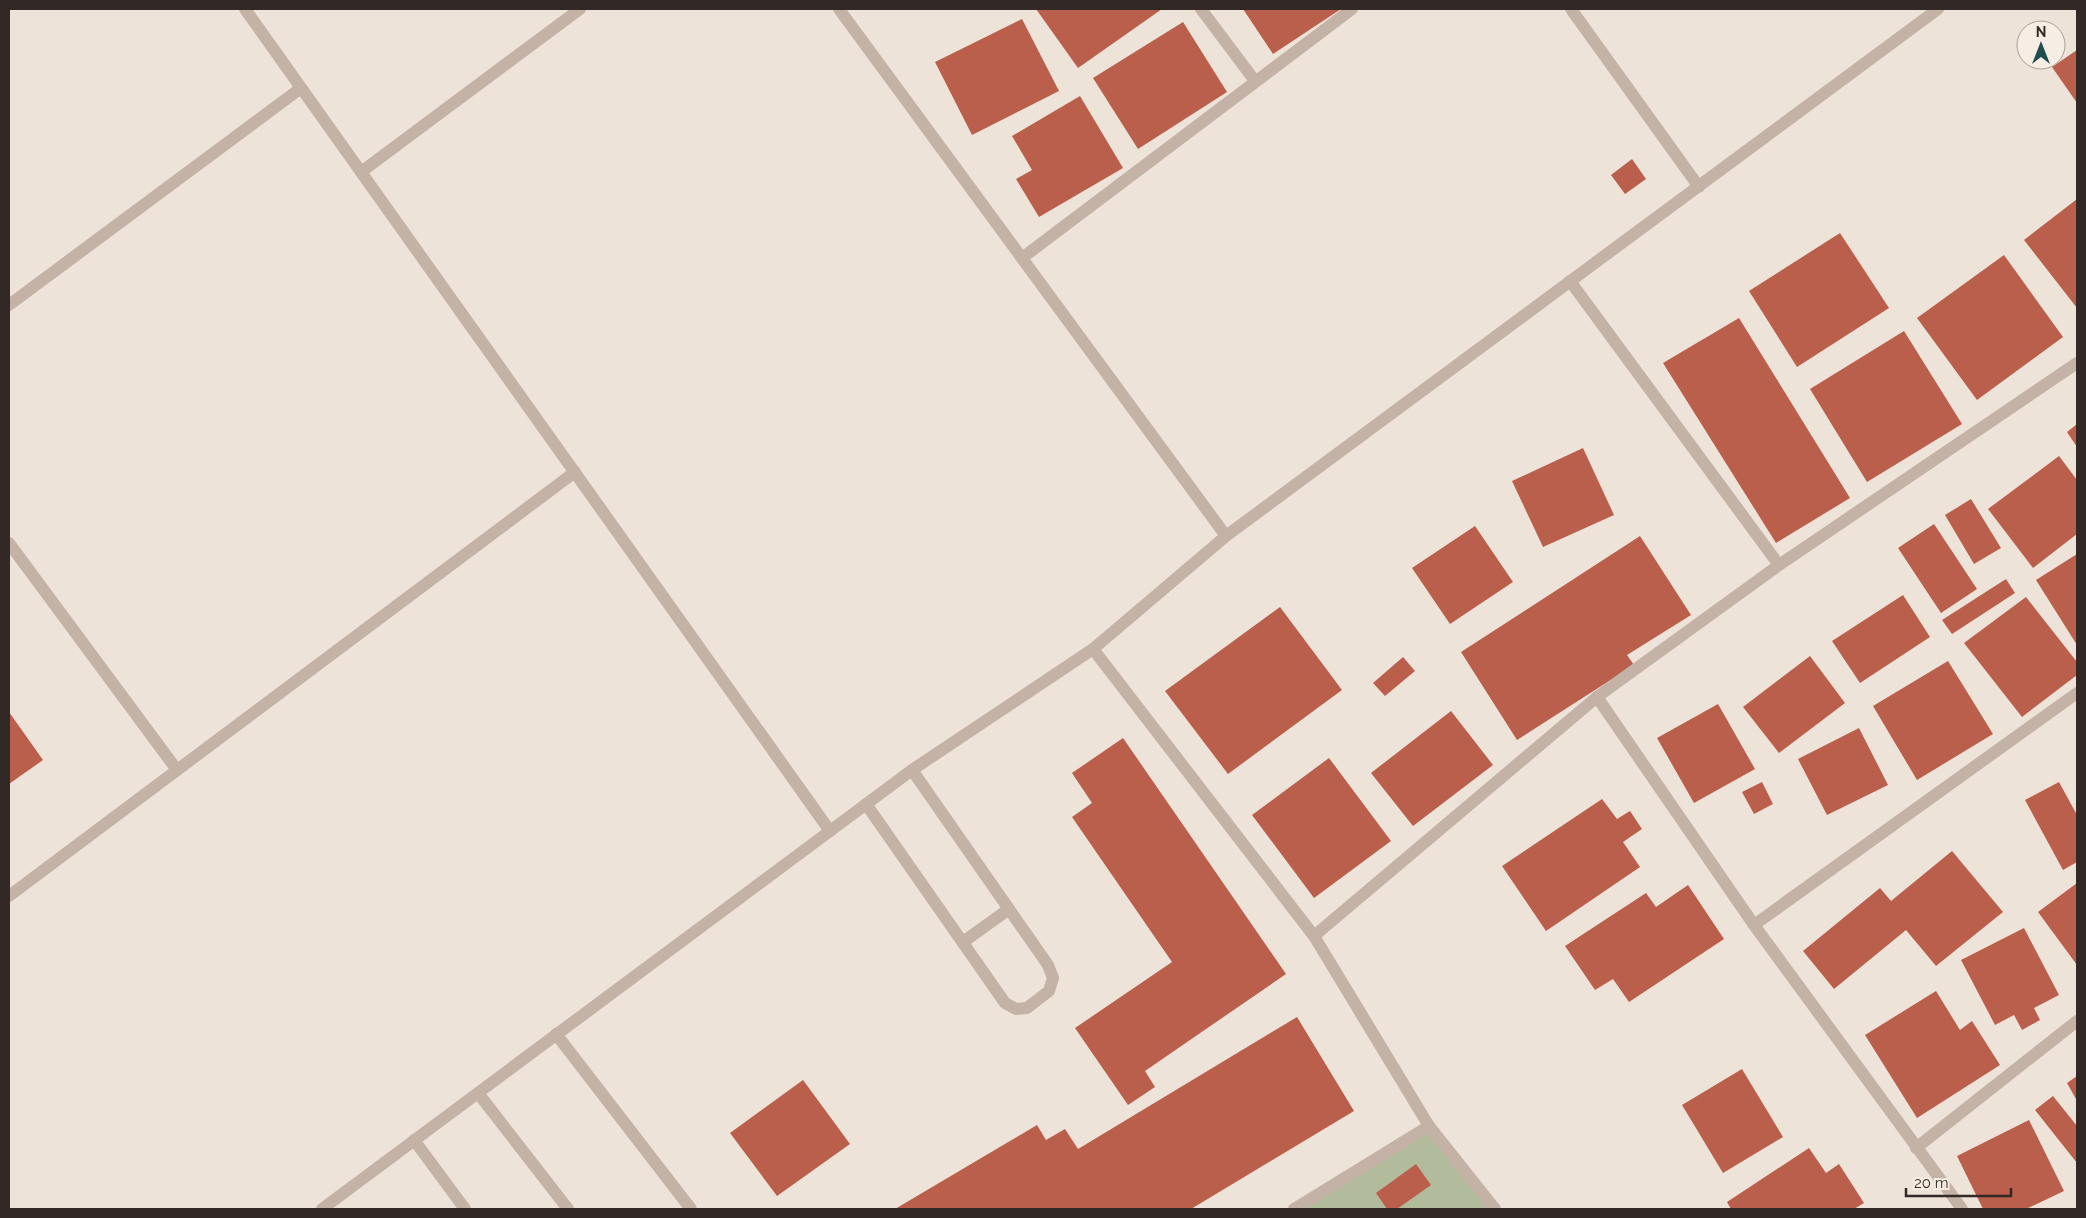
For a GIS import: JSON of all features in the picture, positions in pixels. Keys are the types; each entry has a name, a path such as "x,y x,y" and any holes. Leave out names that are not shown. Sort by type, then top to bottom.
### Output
{"street":[{"path":"245,9 830,831"},
{"path":"361,172 580,9"},
{"path":"839,9 1226,536"},
{"path":"1201,9 1255,81"},
{"path":"1022,258 1352,9"},
{"path":"1571,9 1699,187"},
{"path":"322,1209 912,770 1093,649 1226,536 1938,9"},
{"path":"9,305 301,88"},
{"path":"1570,281 1779,565"},
{"path":"1314,936 1597,697 1779,565 2077,363"},
{"path":"9,896 574,472"},
{"path":"9,543 177,770"},
{"path":"1093,649 1314,936 1429,1126 1494,1209"},
{"path":"1754,925 2077,693"},
{"path":"1597,697 1754,925 1962,1209"},
{"path":"866,804 1005,1003 1016,1009 1027,1008 1049,991 1053,978 1048,965 912,770"},
{"path":"962,942 1009,909"},
{"path":"1916,1148 2077,1021"},
{"path":"556,1034 691,1209"},
{"path":"478,1093 568,1209"},
{"path":"1294,1209 1429,1126"},
{"path":"414,1140 465,1209"}],"green space":[{"path":"1429,1126 1495,1209 1294,1209"}],"building":[{"path":"1036,9 1162,9 1078,68"},
{"path":"1243,9 1341,9 1273,54"},
{"path":"1022,19 1059,91 972,135 935,62"},
{"path":"1183,22 1227,92 1138,149 1093,78"},
{"path":"2077,50 2077,103 2054,70 2066,70 2066,57"},
{"path":"1080,96 1123,168 1039,217 1016,179 1032,170 1012,136"},
{"path":"1632,159 1646,179 1625,194 1611,175"},
{"path":"2077,199 2077,308 2024,240"},
{"path":"1840,233 1889,308 1797,367 1749,291"},
{"path":"2004,255 2063,337 1977,400 1917,318"},
{"path":"1739,318 1850,498 1776,543 1663,363"},
{"path":"1904,331 1962,424 1867,482 1810,389"},
{"path":"2077,424 2077,447 2067,432"},
{"path":"1583,448 1614,515 1543,547 1512,481"},
{"path":"2059,456 2077,480 2077,534 2033,568 1988,509"},
{"path":"1971,499 2001,548 1974,564 1945,515"},
{"path":"1934,524 1977,589 1941,613 1898,548"},
{"path":"1475,526 1513,582 1450,624 1412,568"},
{"path":"1640,536 1691,615 1627,655 1634,665 1517,740 1461,652"},
{"path":"2077,554 2077,645 2036,580"},
{"path":"2006,579 2015,593 1952,634 1942,620"},
{"path":"1903,595 1930,637 1860,683 1832,641"},
{"path":"2026,597 2077,662 2077,675 2022,717 1964,643"},
{"path":"1280,607 1342,690 1228,774 1165,691"},
{"path":"1810,656 1845,703 1779,753 1743,707"},
{"path":"1403,657 1415,671 1385,696 1373,683"},
{"path":"1948,661 1993,734 1917,780 1873,706"},
{"path":"1718,704 1755,769 1694,803 1657,738"},
{"path":"1451,711 1493,765 1413,826 1371,773"},
{"path":"9,712 43,760 9,784"},
{"path":"1859,728 1888,785 1827,815 1798,759"},
{"path":"1123,738 1286,974 1145,1071 1155,1087 1128,1105 1075,1028 1172,962 1072,817 1092,803 1072,773"},
{"path":"1329,758 1391,841 1314,898 1252,815"},
{"path":"1762,782 1773,804 1754,814 1742,792"},
{"path":"2059,782 2077,815 2077,862 2063,870 2025,800"},
{"path":"1602,799 1617,819 1630,811 1642,829 1623,842 1640,867 1546,931 1502,866"},
{"path":"1952,851 2003,912 1936,966 1906,930 1834,989 1803,951 1880,888 1891,901"},
{"path":"2077,883 2077,965 2038,912"},
{"path":"1688,885 1724,939 1629,1002 1613,979 1595,990 1565,946 1646,893 1656,907"},
{"path":"2024,928 2059,995 2034,1008 2040,1020 2022,1030 2014,1015 1995,1025 1961,960"},
{"path":"1936,991 1960,1030 1972,1021 2000,1065 1917,1118 1865,1035"},
{"path":"1297,1017 1354,1111 1191,1209 895,1209 1037,1125 1046,1140 1065,1129 1078,1149"},
{"path":"1742,1069 1783,1137 1723,1173 1682,1105"},
{"path":"2077,1076 2077,1101 2067,1083"},
{"path":"803,1080 850,1144 777,1196 730,1133"},
{"path":"2053,1096 2077,1126 2077,1163 2035,1110"},
{"path":"2029,1120 2064,1191 2026,1209 1983,1209 1957,1156"},
{"path":"1809,1148 1826,1173 1839,1164 1864,1203 1854,1209 1731,1209 1727,1202"},
{"path":"1416,1164 1431,1185 1397,1209 1387,1209 1376,1193"}]}
